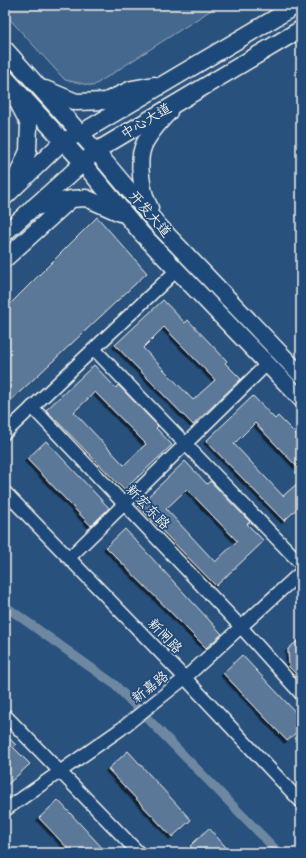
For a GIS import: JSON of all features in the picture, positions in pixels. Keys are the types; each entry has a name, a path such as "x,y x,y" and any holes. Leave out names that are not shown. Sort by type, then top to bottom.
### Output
{"main road":[{"name":"中心大道","path":"6,190 63,142 81,133 297,5"},
{"name":"中心大道","path":"5,233 82,162 96,151 301,29"},
{"name":"开发大道","path":"5,49 81,133 159,226 301,375"},
{"name":"开发大道","path":"5,77 82,162 141,233 301,399"},
{"path":"5,80 29,124 28,151 25,159 6,190"},
{"path":"37,85 76,102 106,101 132,89 165,83"},
{"path":"159,226 144,197 141,177 142,148 177,102"},
{"path":"30,209 71,199 86,198 117,210 141,233"},
{"path":"5,259 71,199"}],"street":[{"path":"5,433 177,270"},
{"path":"94,349 301,564"},
{"path":"68,558 267,364"},
{"name":"新宏东路","path":"32,407 241,627 301,694"},
{"name":"新闸路","path":"5,492 185,678 301,802"},
{"name":"新嘉路","path":"5,810 121,729 157,701 185,678 301,572"},
{"path":"5,715 139,853"}],"shaded area":[{"path":"5,5 219,5 93,86 65,80 5,14"},
{"path":"5,119 9,124 5,170"}],"building":[{"path":"97,217 147,273 5,406 5,309"},
{"path":"163,300 185,323 188,320 227,361 225,363 241,379 193,425 115,345","holes":["164,327 215,380 193,400 143,348"]},
{"path":"94,365 116,388 118,385 158,426 156,428 172,445 124,490 46,410","holes":["95,392 146,444 124,465 74,412"]},
{"path":"253,396 275,419 278,416 301,439 301,471 255,423 234,444 283,496 301,480 301,505 284,521 206,441"},
{"path":"46,441 109,508 91,526 27,459"},
{"path":"185,461 207,484 210,481 250,522 247,524 264,541 216,586 138,506","holes":["187,489 237,541 215,562 166,509"]},
{"path":"125,529 222,634 206,648 106,547"},
{"path":"301,638 301,679 289,667 288,649"},
{"path":"242,655 301,718 301,728 287,741 223,673"},
{"path":"5,734 16,745 13,747 30,764 5,787"},
{"path":"128,751 191,820 172,837 108,769"},
{"path":"58,800 107,853 72,853 39,818"},
{"path":"209,828 231,853 196,853 190,846"}],"waterway":[{"path":"5,606 114,684 279,853"}]}
